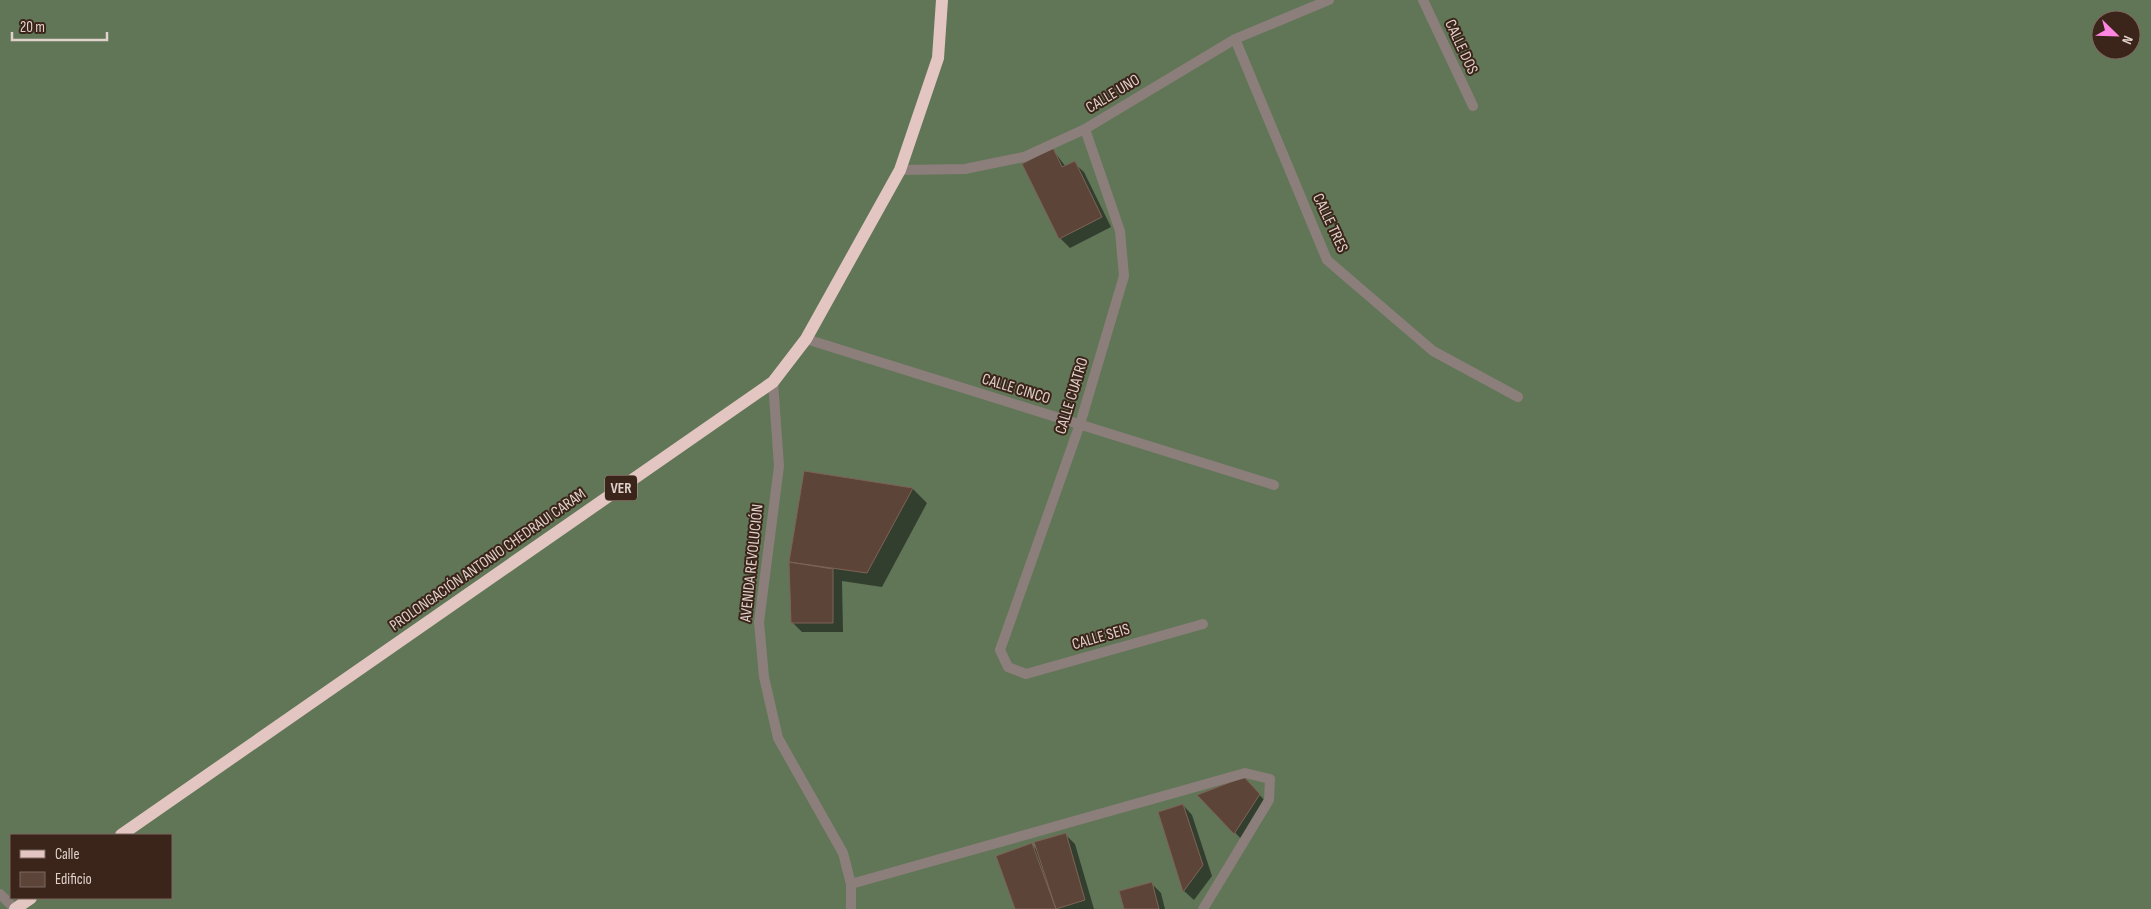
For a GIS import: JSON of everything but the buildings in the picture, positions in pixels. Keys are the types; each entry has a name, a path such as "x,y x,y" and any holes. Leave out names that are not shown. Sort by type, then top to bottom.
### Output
{"main road":[{"name":"PROLONGACIÓN ANTONIO CHEDRAUI CARAM","path":"122,834 773,382 806,339 900,170 938,58 942,0"},
{"path":"15,909 30,899"}],"street":[{"name":"CALLE UNO","path":"900,170 965,169 1024,157 1085,129 1235,39 1329,0"},
{"name":"CALLE DOS","path":"1423,0 1473,106"},
{"name":"CALLE TRES","path":"1235,39 1327,260 1433,351 1518,397"},
{"name":"CALLE CUATRO","path":"1008,667 1000,650 1080,424 1124,276 1120,231 1085,129"},
{"name":"CALLE CINCO","path":"806,339 1274,485"},
{"name":"AVENIDA REVOLUCIÓN","path":"773,382 778,466 759,622 764,677 778,738 843,853 851,884 852,909"},
{"name":"CALLE SEIS","path":"1008,667 1026,674 1202,624"},
{"path":"851,884 1245,773 1270,778 1269,800 1203,909"},
{"path":"0,894 15,909"}],"green space":[{"path":"0,0 2151,0 2151,909 0,909"}]}
